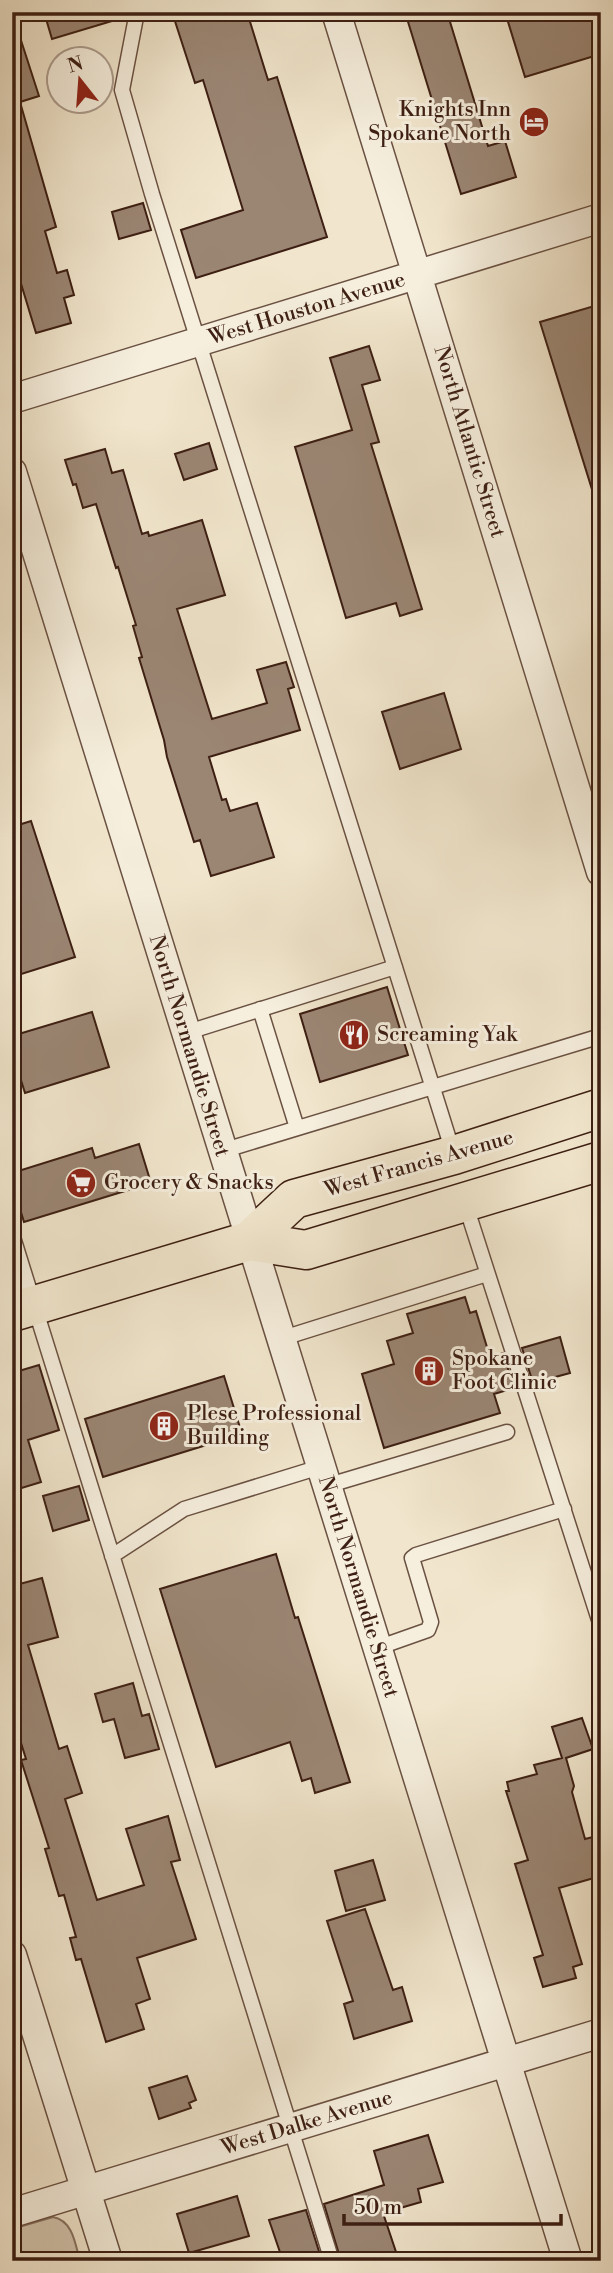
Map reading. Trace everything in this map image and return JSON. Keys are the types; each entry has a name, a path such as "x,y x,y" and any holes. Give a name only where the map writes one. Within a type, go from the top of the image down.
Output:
{"main road":[{"name":"West Francis Avenue","path":"250,1241 294,1199 454,1155 601,1108"},
{"name":"West Francis Avenue","path":"23,1309 250,1241 306,1250 601,1161"}],"street":[{"name":"North Atlantic Street","path":"336,12 601,872"},
{"name":"West Houston Avenue","path":"12,399 601,218"},
{"name":"North Normandie Street","path":"12,472 568,2261"},
{"path":"12,1955 108,2261"},
{"name":"West Dalke Avenue","path":"12,2213 601,2033"}],"lane":[{"path":"137,12 122,90 454,1155"},
{"path":"185,1033 395,967"},
{"path":"260,1009 297,1128"},
{"path":"222,1151 601,1035"},
{"path":"464,1202 601,1626"},
{"path":"12,1234 23,1309 112,1556 332,2261"},
{"path":"280,1339 487,1274"},
{"path":"112,1556 184,1509 507,1432"},
{"path":"377,1648 428,1630 431,1622 412,1558 416,1555 564,1509"}],"shaded area":[{"path":"53,2217 60,2219 69,2228 80,2261 12,2261 12,2229"}],"building":[{"path":"44,12 122,12 122,18 52,39"},
{"path":"172,12 247,12 268,80 277,77 327,237 196,278 181,230 243,210 203,80 195,83"},
{"path":"405,12 447,12 488,146 505,141 516,177 461,194"},
{"path":"505,12 601,12 601,54 525,77"},
{"path":"17,28 39,96 20,102 56,227 45,231 57,273 67,270 74,295 64,298 71,323 36,333 12,254 12,29"},
{"path":"143,203 151,230 119,239 112,212"},
{"path":"601,304 601,498 595,499 540,322"},
{"path":"369,346 380,380 362,385 379,442 371,444 422,609 400,616 396,603 346,618 295,447 352,430 330,358"},
{"path":"209,443 217,469 184,480 175,454"},
{"path":"105,449 112,473 123,470 142,534 148,532 149,536 202,520 225,595 177,609 212,719 267,703 257,670 286,662 294,687 288,689 300,730 209,757 222,800 226,799 230,811 257,803 274,857 211,876 200,840 194,842 139,658 142,657 133,626 136,625 118,567 116,568 96,504 83,508 65,460"},
{"path":"444,693 461,749 400,769 382,712"},
{"path":"31,821 75,957 12,977 12,827"},
{"name":"Screaming Yak","path":"387,987 408,1055 320,1082 300,1014"},
{"path":"92,1012 109,1067 25,1093 20,1077 12,1080 12,1036"},
{"name":"Grocery & Snacks","path":"139,1144 151,1183 24,1222 12,1183 12,1173 92,1148 95,1158"},
{"name":"Spokane Foot Clinic","path":"465,1297 470,1313 476,1311 490,1357 503,1353 514,1388 494,1394 500,1413 384,1448 362,1374 394,1364 387,1341 413,1333 407,1314"},
{"path":"560,1337 570,1373 533,1383 522,1348"},
{"path":"39,1365 59,1430 28,1440 41,1482 12,1491 12,1373"},
{"name":"Plese Professional Building","path":"224,1376 242,1434 103,1477 85,1419"},
{"path":"79,1486 89,1520 53,1531 43,1496"},
{"path":"276,1554 350,1782 315,1793 311,1778 302,1781 290,1742 216,1767 160,1589"},
{"path":"42,1578 58,1637 28,1645 59,1749 67,1746 82,1793 65,1799 97,1900 144,1885 126,1829 168,1816 180,1860 171,1862 196,1939 137,1958 150,1999 136,2004 144,2029 106,2042 81,1959 76,1960 70,1938 76,1937 64,1895 59,1896 45,1849 49,1848 21,1760 26,1759 12,1714 12,1586"},
{"path":"133,1683 142,1716 149,1714 159,1749 125,1758 114,1719 103,1722 95,1694"},
{"path":"582,1718 593,1749 566,1758 585,1839 601,1835 601,1876 559,1888 582,1964 573,1967 576,1978 543,1987 534,1958 543,1955 515,1864 528,1860 506,1791 509,1791 507,1782 537,1774 534,1765 562,1758 552,1727"},
{"path":"373,1860 385,1900 346,1911 335,1871"},
{"path":"365,1909 393,1990 402,1987 412,2021 354,2039 344,2004 353,2001 327,1921"},
{"path":"187,2076 196,2100 189,2103 191,2108 159,2119 149,2088"},
{"path":"428,2135 443,2182 418,2189 421,2202 383,2213 397,2255 381,2261 341,2261 324,2204 384,2185 374,2151"},
{"path":"237,2196 249,2236 189,2253 177,2214"},
{"path":"306,2210 322,2261 283,2261 269,2220"}],"place":[{"name":"Knights Inn Spokane North","path":"534,122"},
{"name":"Screaming Yak","path":"354,1035"},
{"name":"Grocery & Snacks","path":"81,1183"},
{"name":"Spokane Foot Clinic","path":"429,1371"},
{"name":"Plese Professional Building","path":"164,1426"}]}
